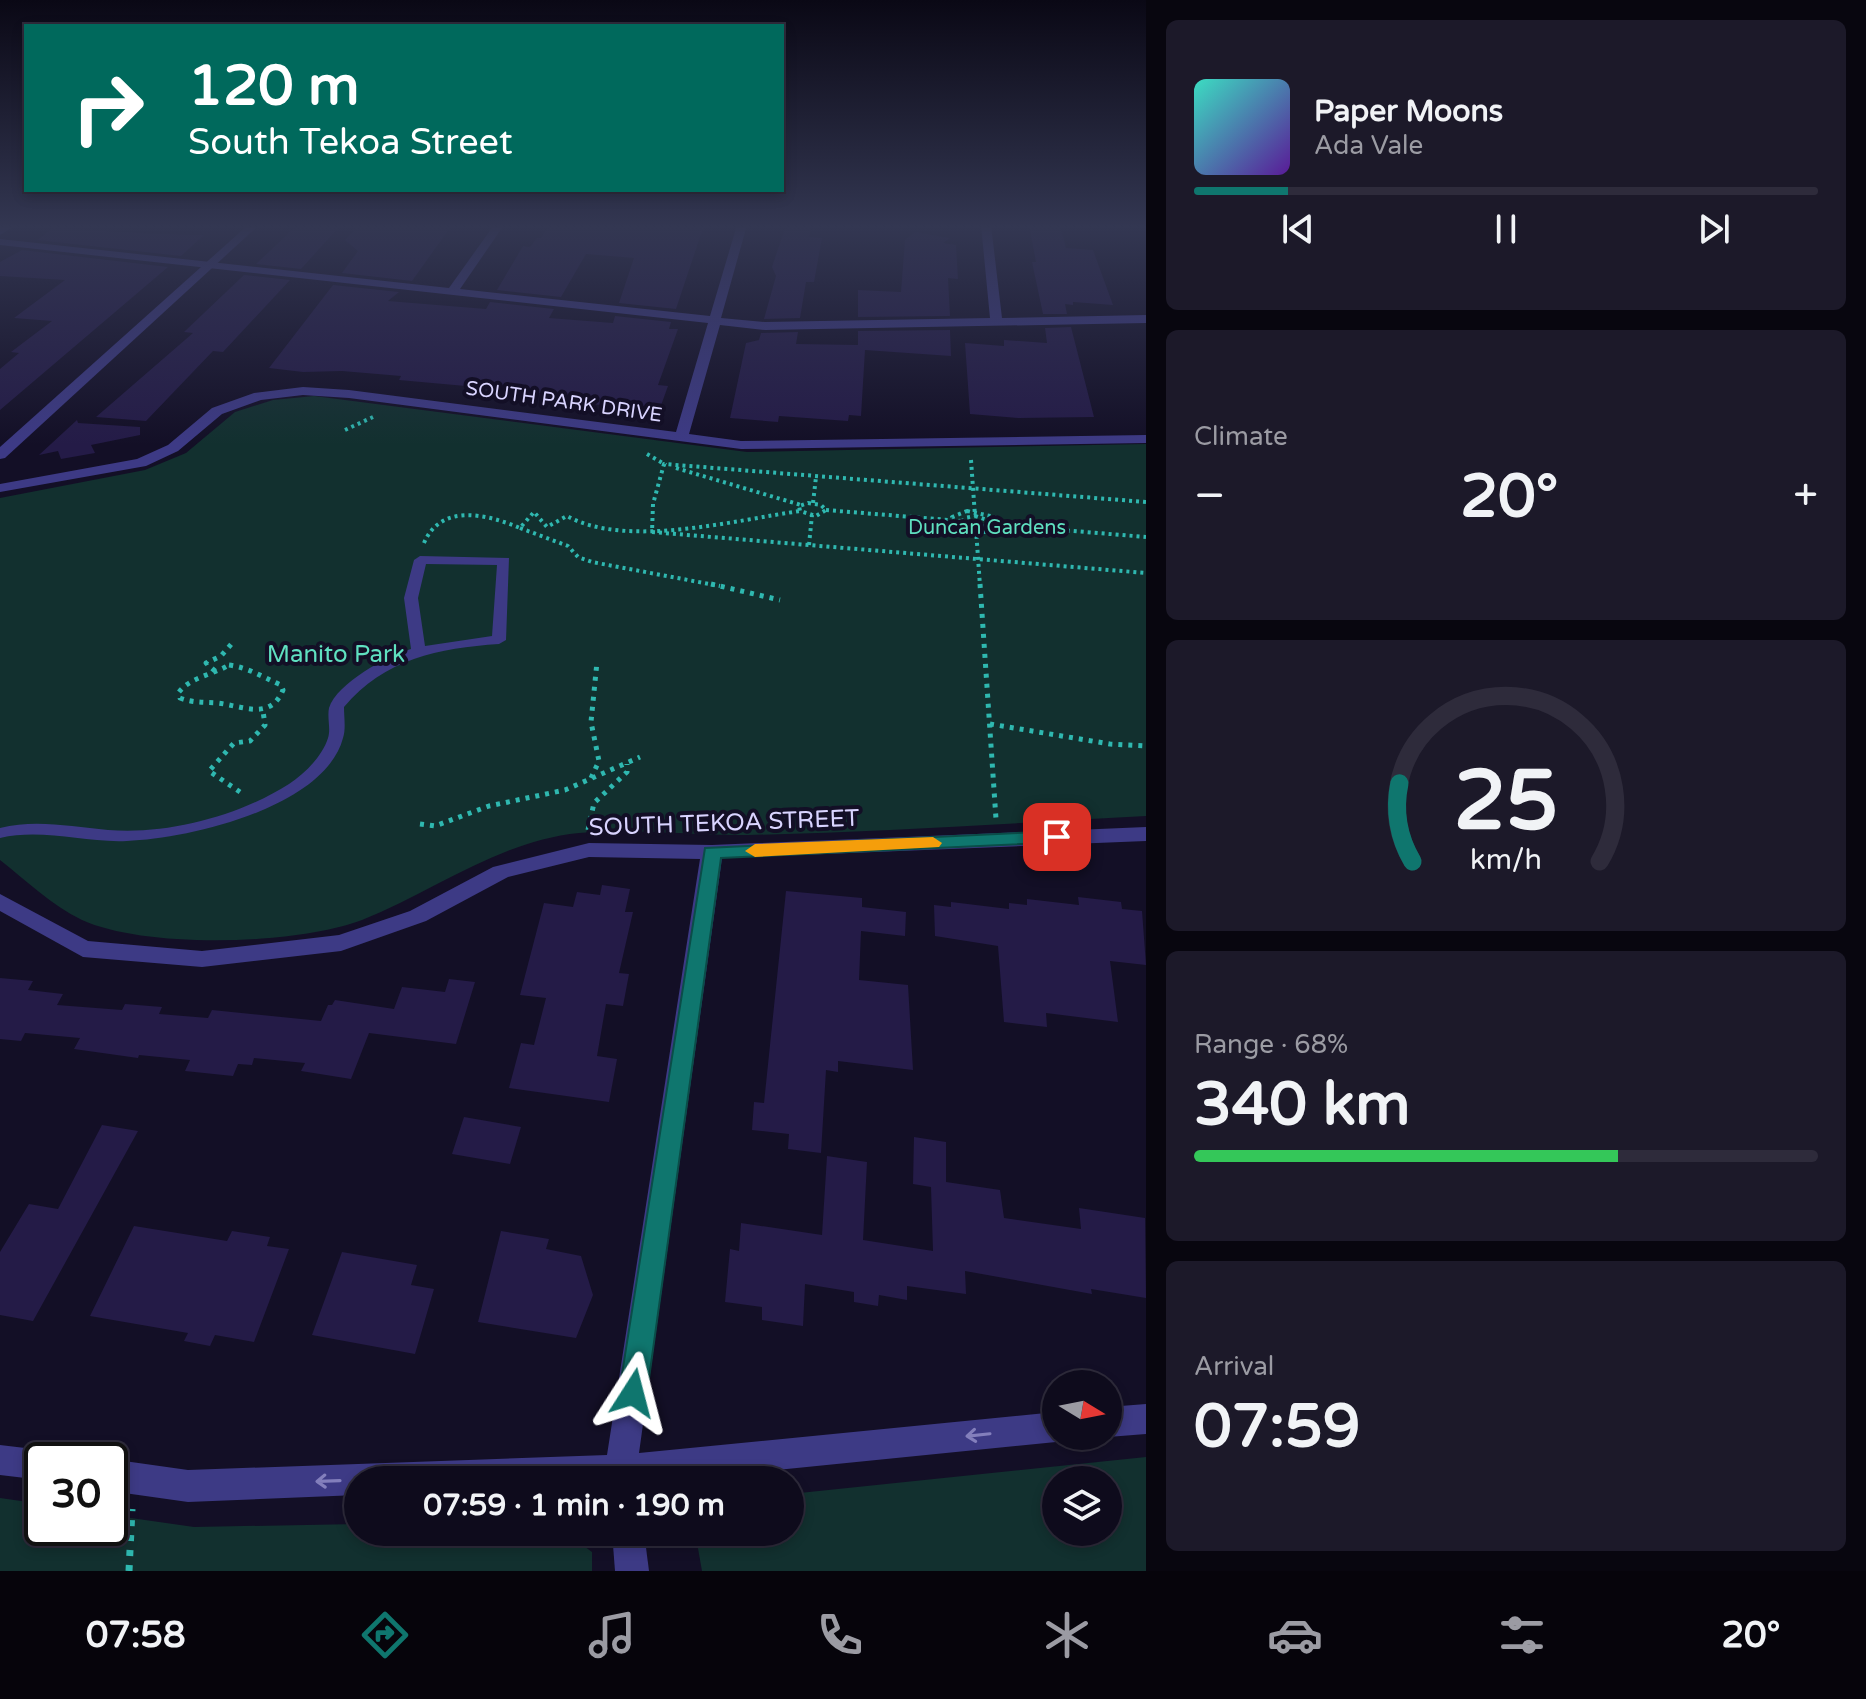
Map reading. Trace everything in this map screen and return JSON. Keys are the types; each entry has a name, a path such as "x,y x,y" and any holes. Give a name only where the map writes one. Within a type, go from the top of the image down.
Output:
{"street":[{"path":"0,455 172,298"},
{"path":"509,298 714,321 810,326 1146,319"},
{"path":"681,438 721,298"},
{"path":"994,298 996,321"},
{"name":"SOUTH PARK DRIVE","path":"0,488 141,463 173,448 217,411 259,396 303,391 349,394 681,438 790,446 1146,439"},
{"name":"SOUTH TEKOA STREET","path":"0,901 83,949 202,959 341,943 418,916 501,872 589,850 712,852 1146,834"},
{"path":"623,1466 712,852"},
{"path":"1122,1421 1146,1419"},
{"path":"703,1466 1042,1429"},
{"path":"0,1460 24,1463"},
{"path":"128,1484 344,1482"},
{"path":"629,1546 632,1571"}],"lane":[{"path":"0,833 16,828 42,828 89,835 130,836 207,823 260,807 309,776 328,756 340,722 337,707 347,692 361,680 418,649 499,640 504,561 420,560 411,598 418,649"}],"path":[{"path":"345,430 375,417"},
{"path":"969,443 975,514"},
{"path":"664,464 1146,502"},
{"path":"664,464 800,508 812,515 826,510 961,521 976,532 998,840"},
{"path":"652,532 653,504 664,464"},
{"path":"813,503 816,477"},
{"path":"652,532 800,508 813,503 824,506 826,510"},
{"path":"520,528 534,512 547,527 567,516 581,524 609,531 1146,573"},
{"path":"951,521 960,512 995,517 1001,525"},
{"path":"420,560 427,530 443,520 472,514 504,520 568,546 578,557 592,562 780,600"},
{"path":"961,521 975,514"},
{"path":"975,514 990,524 1146,537"},
{"path":"809,545 812,515"},
{"path":"951,521 956,528 976,532 991,533 1001,525"},
{"path":"976,532 990,524"},
{"path":"215,671 206,663 221,656 234,641"},
{"path":"590,779 599,761 591,722 597,662"},
{"path":"229,665 242,666 281,685 283,690 278,703 263,711 217,703 198,704 180,698 182,686 229,665"},
{"path":"260,807 209,771 234,743 250,741 265,725 263,711"},
{"path":"990,724 1110,744 1146,746"},
{"path":"420,824 435,826 489,806 565,790 640,757"},
{"path":"589,850 587,813 592,801 627,772 627,764"},
{"path":"127,1546 129,1571"}],"green space":[{"name":"Manito Park","path":"314,396 747,452 1146,444 1146,816 798,834 579,833 550,838 494,856 362,920 300,935 262,939 182,939 144,936 82,920 50,900 0,860 0,498 145,470 186,453 235,412 273,400"},
{"path":"1146,1457 1146,1571 702,1571 698,1546 804,1546 804,1493 1042,1468 1042,1546 1122,1546 1122,1466 1059,1466"},
{"path":"0,1498 24,1501 24,1546 128,1546 128,1518 194,1527 344,1524 344,1546 584,1546 592,1552 592,1571 0,1571"}],"building":[{"path":"40,298 131,298 0,410 0,369 19,353 11,352 52,321 14,318"},
{"path":"219,298 273,298 223,352 213,351 146,421 96,417 193,333 184,332"},
{"path":"323,298 391,298 388,301 486,309 490,302 554,309 549,318 613,323 615,316 671,322 669,329 678,329 658,385 668,386 659,411 572,402 575,396 399,380 401,376 269,368"},
{"path":"621,298 680,298 676,309 619,303"},
{"path":"770,298 803,298 800,318 764,319"},
{"path":"858,298 949,298 950,316 858,317"},
{"path":"1040,298 1111,298 1113,305 1073,302 1073,305 1065,304 1067,314 1043,314"},
{"path":"1071,327 1094,417 1018,418 970,414 965,343 1004,346 1004,340 1047,343 1045,328"},
{"path":"950,330 951,356 865,350 861,416 849,415 848,421 779,416 778,422 730,418 746,343 759,340 761,333 798,332 796,344 858,345 858,331"},
{"path":"77,420 78,423 140,427 140,435 91,445 95,453 61,459 58,451 39,455"},
{"path":"602,885 630,889 625,912 633,912 619,973 629,974 623,1006 606,1004 597,1056 617,1059 609,1102 509,1088 521,1043 534,1045 546,998 520,995 544,903 573,907 577,892 600,895"},
{"path":"786,891 862,898 862,907 906,912 905,936 861,931 859,980 908,985 913,1070 838,1061 838,1072 826,1070 821,1153 788,1149 789,1134 752,1130 754,1102 764,1103"},
{"path":"1078,897 1121,902 1122,909 1142,911 1146,965 1110,961 1118,1022 1046,1013 1047,1027 1004,1022 998,946 935,936 934,905 951,907 951,902 1009,909 1009,903 1027,905 1027,899 1079,905"},
{"path":"0,978 33,981 28,990 63,994 57,1005 122,1010 125,1004 162,1007 159,1014 208,1018 212,1010 321,1021 328,1005 335,1000 394,1009 402,987 445,992 449,979 475,982 456,1044 369,1033 351,1079 301,1071 305,1063 254,1058 252,1065 238,1064 233,1076 185,1071 190,1060 139,1055 138,1058 74,1049 80,1038 25,1033 21,1041 0,1039"},
{"path":"464,1117 521,1127 510,1164 452,1154"},
{"path":"102,1125 138,1131 33,1321 0,1315 0,1252 29,1204 58,1209"},
{"path":"914,1137 946,1142 946,1182 1000,1190 1004,1218 1081,1229 1079,1208 1145,1218 1146,1298 1091,1289 1092,1294 965,1271 966,1294 907,1286 907,1300 879,1295 878,1306 854,1302 854,1292 805,1284 803,1326 762,1320 762,1307 725,1302 730,1249 739,1251 741,1223 822,1235 827,1156 867,1162 863,1240 933,1251 931,1187 913,1184"},
{"path":"134,1226 227,1241 232,1231 270,1237 267,1246 289,1249 254,1342 215,1335 210,1346 184,1341 188,1333 90,1316"},
{"path":"501,1231 549,1239 546,1249 581,1256 593,1295 576,1338 478,1322"},
{"path":"342,1252 417,1265 411,1285 434,1289 415,1354 312,1335"}],"slow traffic":[{"path":"755,851 933,843"}],"route":[{"path":"633,1393 712,852 1057,837"}],"park label":[{"name":"Duncan Gardens","path":"987,528"}]}
